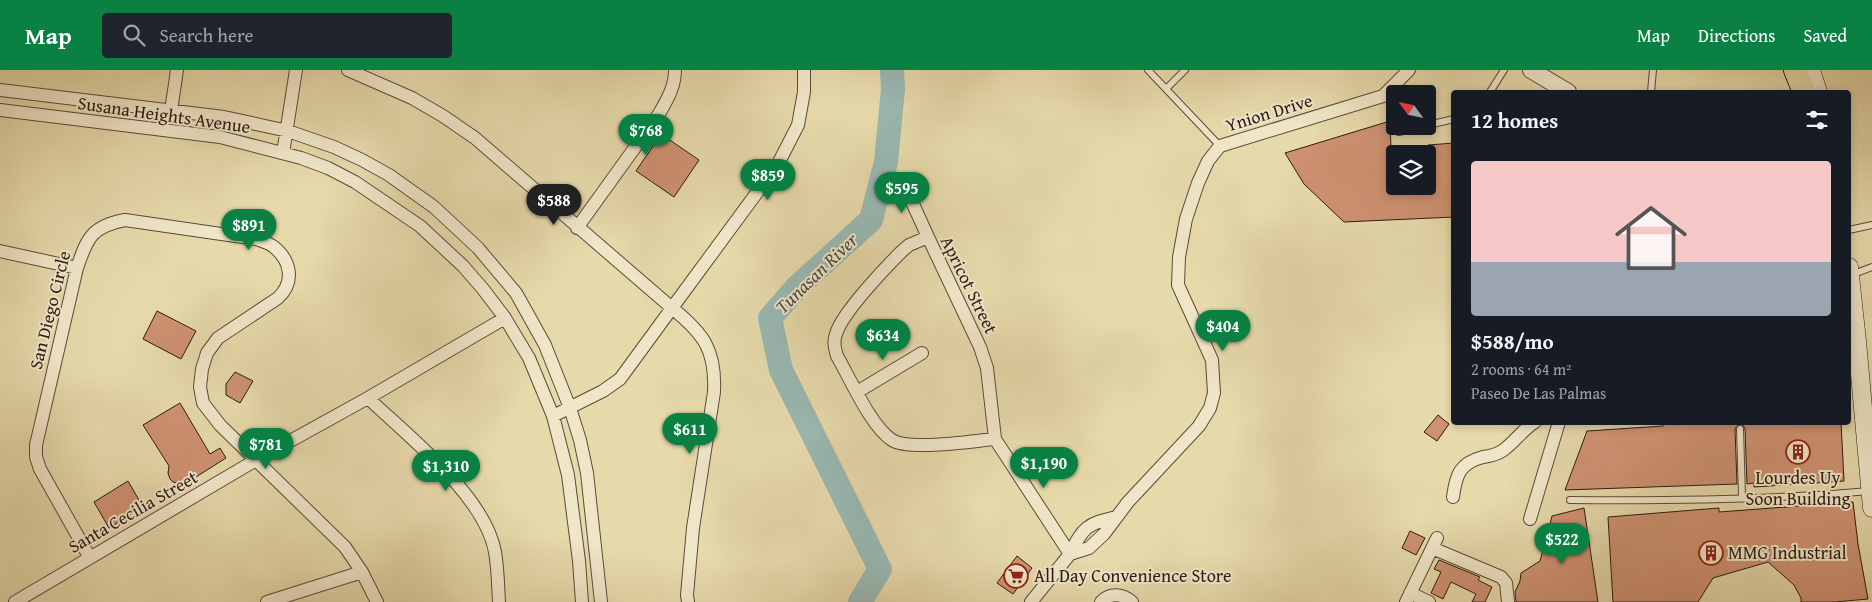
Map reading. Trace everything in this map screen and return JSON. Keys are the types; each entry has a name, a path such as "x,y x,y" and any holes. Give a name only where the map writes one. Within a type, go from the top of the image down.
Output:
{"highway":[{"path":"1794,70 1803,90"}],"main road":[{"path":"1810,70 1817,90"},
{"path":"1851,287 1858,341 1871,499"}],"street":[{"path":"171,111 177,70"},
{"path":"283,153 288,131 296,70"},
{"path":"348,70 412,98 475,138 577,228 692,325 703,340 711,354 715,371 714,392 693,528 687,594 688,602"},
{"path":"577,228 658,114 670,94 675,78 675,70"},
{"path":"553,416 603,391 620,379 778,164 798,125 804,92 804,70"},
{"name":"Ynion Drive","path":"1070,554 1089,548 1097,541 1128,502 1199,426 1210,408 1214,393 1212,360 1178,286 1179,257 1186,219 1208,161 1220,146 1383,96 1408,70"},
{"path":"1531,70 1565,90"},
{"name":"Susana Heights Avenue","path":"0,90 224,117 288,131 334,148 389,175 434,207 478,248 516,293 545,345 570,408 580,440 587,473 601,602"},
{"name":"Susana Heights Avenue","path":"0,110 220,138 283,153 328,168 355,182 420,226 463,266 483,289 505,318 529,358 553,416 568,475 579,560 582,602"},
{"path":"902,180 928,237"},
{"name":"San Diego Circle","path":"90,558 40,469 36,457 36,445 84,245 95,231 109,223 125,220 256,238 273,246 284,258 290,272 289,283 285,291 218,338 207,353 202,369 200,387 203,403 220,425 345,547 362,572 377,602"},
{"name":"Apricot Street","path":"995,439 912,446 892,440 876,424 837,356 834,345 835,334 849,310 901,252 909,245 928,237 980,346 987,368 995,439 1070,554"},
{"path":"0,252 77,268"},
{"name":"Santa Cecilia Street","path":"15,602 256,460 368,398 505,318"},
{"path":"858,392 922,353"},
{"path":"368,398 457,483 474,506 486,527 495,551 499,602"},
{"path":"1452,497 1454,483 1463,465 1471,460 1503,451 1531,425"},
{"path":"1530,519 1557,425"},
{"path":"1031,602 1070,554 1079,536 1086,529 1094,522 1116,517"},
{"path":"1429,602 1408,598 1434,543 1501,577 1506,583 1508,602"},
{"path":"267,602 362,572"},
{"path":"1101,602 1105,598 1120,595 1132,601"}],"lane":[{"path":"1148,70 1220,146"},
{"path":"1166,89 1185,70"},
{"path":"1491,90 1504,70"},
{"path":"1651,90 1653,70"},
{"path":"1436,123 1451,121"},
{"path":"1851,230 1872,225"},
{"path":"1851,271 1872,267"},
{"path":"1740,429 1742,498"},
{"path":"1570,500 1634,501 1827,495 1871,499"}],"building":[{"path":"1386,122 1386,135 1391,135 1391,145 1386,145 1386,195 1436,195 1436,145 1428,145 1451,143 1451,217 1344,222 1304,184 1285,153"},
{"path":"661,134 699,160 674,197 636,171"},
{"path":"157,311 196,331 181,359 143,339"},
{"path":"235,372 253,381 240,403 226,395 226,384"},
{"path":"180,403 210,454 220,448 226,458 196,477 194,474 181,484 170,479 168,473 169,466 143,425"},
{"path":"1438,415 1449,424 1437,441 1424,432"},
{"path":"1738,425 1735,429 1737,484 1565,490 1587,431 1663,426"},
{"path":"1743,425 1841,425 1844,481 1754,487 1754,483 1747,484 1745,429"},
{"path":"128,481 143,507 109,528 94,502"},
{"name":"MMG Industrial","path":"1853,502 1868,599 1835,602 1801,602 1801,598 1794,585 1768,562 1713,578 1698,602 1613,602 1608,517 1719,508 1719,512"},
{"path":"1584,508 1598,602 1516,602 1515,592 1521,573 1540,561 1552,516"},
{"path":"1410,531 1425,538 1416,555 1402,548"},
{"path":"1017,556 1032,568 1013,594 997,583"},
{"path":"1439,560 1480,577 1478,580 1492,587 1485,602 1472,602 1476,594 1451,582 1443,599 1431,593 1441,572 1434,569"}],"waterway":[{"name":"Tunasan River","path":"860,602 880,569 781,370 770,318 797,287 871,220 886,162 893,89 892,70"}],"place":[{"name":"Lourdes Uy Soon Building","path":"1798,452"},
{"name":"MMG Industrial","path":"1711,553"},
{"name":"All Day Convenience Store","path":"1016,576"}]}
